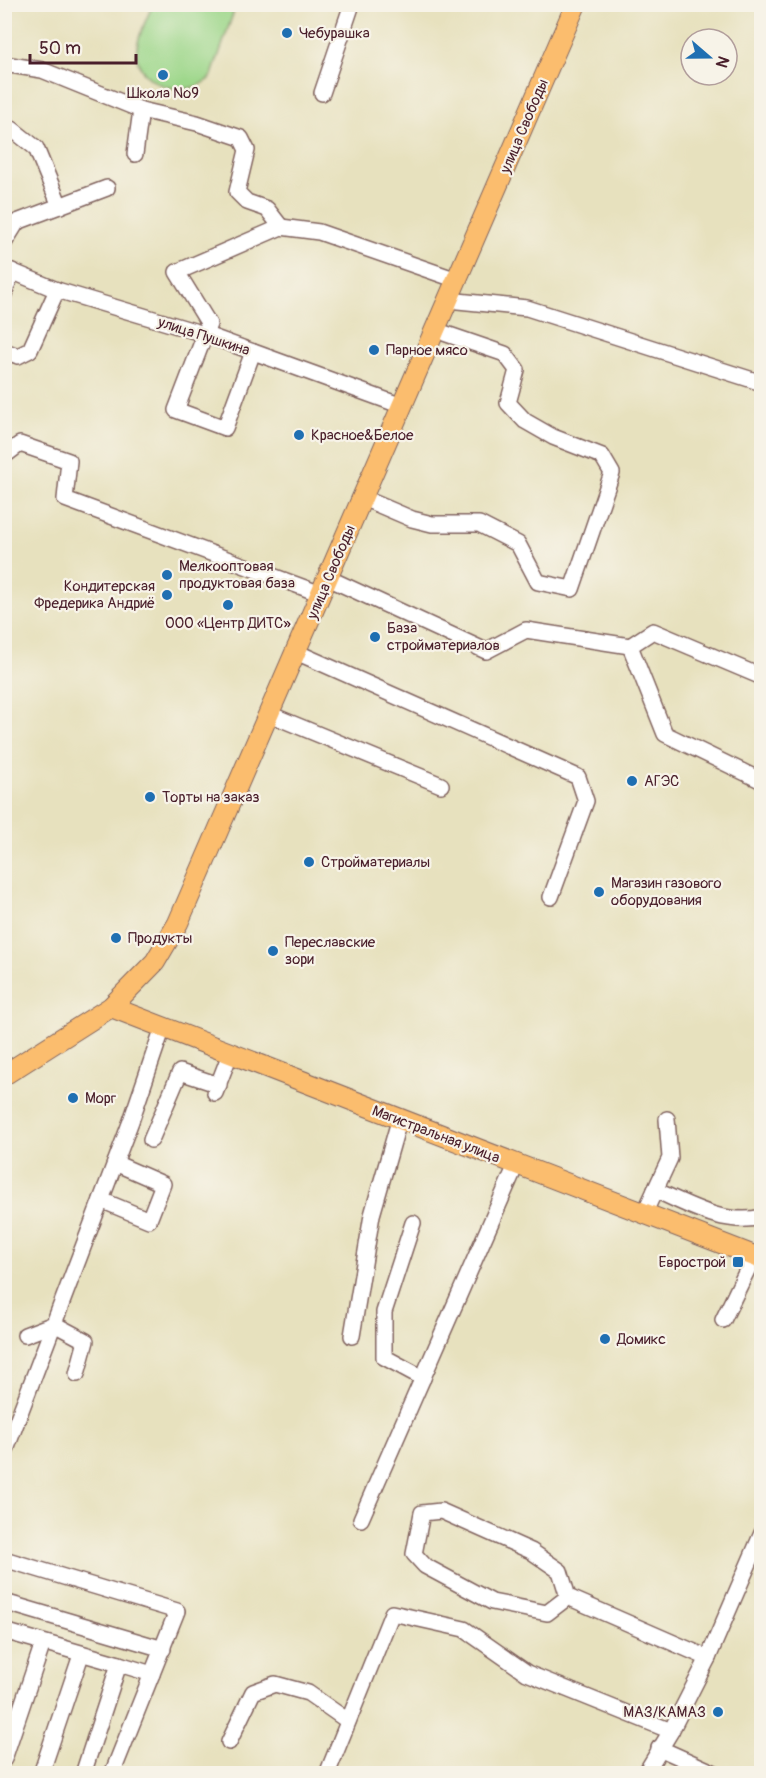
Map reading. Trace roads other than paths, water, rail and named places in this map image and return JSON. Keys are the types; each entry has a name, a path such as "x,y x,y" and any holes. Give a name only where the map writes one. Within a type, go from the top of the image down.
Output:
{"main road":[{"name":"улица Свободы","path":"4,1075 111,1007 155,962 178,923 576,4"},
{"name":"Магистральная улица","path":"111,1007 399,1121 758,1258"}],"street":[{"path":"322,93 352,4"},
{"path":"4,64 42,70 141,110 197,123 241,138 246,150 237,192 247,202 267,209 281,227"},
{"path":"135,154 141,110"},
{"path":"4,135 12,129 36,148 60,206"},
{"path":"4,243 17,222 107,188"},
{"path":"253,352 225,428 176,410 209,324 177,272 281,227 320,232 457,280"},
{"path":"4,294 8,270"},
{"name":"улица Пушкина","path":"8,270 57,290 204,334 402,406"},
{"path":"4,351 18,356 30,350 57,290"},
{"path":"448,300 527,308 762,383"},
{"path":"363,498 412,519 432,524 479,524 518,544 538,582 573,589 612,473 602,456 553,438 525,422 508,403 517,370 505,354 435,330"},
{"path":"4,456 20,444 69,461 65,500 324,586 486,651 526,630 630,646 653,631 762,677"},
{"path":"630,646 665,734 762,781"},
{"path":"296,652 578,777 586,801 551,897"},
{"path":"269,714 441,785"},
{"path":"4,1455 115,1163 163,1027"},
{"path":"151,1140 180,1072 217,1089 230,1054"},
{"path":"644,1215 670,1158 667,1119"},
{"path":"352,1336 372,1215 399,1121"},
{"path":"101,1200 148,1220 163,1184 115,1163"},
{"path":"361,1519 516,1165"},
{"path":"655,1190 727,1219 746,1220 762,1216"},
{"path":"412,1223 384,1312 384,1357 423,1377"},
{"path":"723,1320 758,1258"},
{"path":"25,1335 54,1324 86,1341 77,1374"},
{"path":"568,1597 547,1613 492,1602 425,1566 414,1554 422,1513 441,1510 531,1551 560,1570 568,1597 708,1658"},
{"path":"645,1773 671,1731 708,1658 762,1533"},
{"path":"4,1559 177,1611 112,1773"},
{"path":"4,1602 163,1649"},
{"path":"327,1773 392,1613 464,1629 527,1673 671,1731"},
{"path":"5,1632 152,1674"},
{"path":"4,1759 43,1644"},
{"path":"41,1773 81,1655"},
{"path":"83,1773 119,1664"},
{"path":"229,1742 253,1692 275,1684 308,1693 348,1722"},
{"path":"659,1748 717,1773"}],"place":[{"name":"Чебурашка","path":"287,33"},
{"name":"Школа №9","path":"163,75"},
{"name":"Парное мясо","path":"374,350"},
{"name":"Красное&Белое","path":"299,435"},
{"name":"Мелкооптовая продуктовая база","path":"167,575"},
{"name":"Кондитерская Фредерика Андриё","path":"167,595"},
{"name":"ООО «Центр ДИТС»","path":"228,605"},
{"name":"База стройматериалов","path":"375,637"},
{"name":"АГЭС","path":"632,781"},
{"name":"Торты на заказ","path":"150,797"},
{"name":"Стройматериалы","path":"309,862"},
{"name":"Магазин газового оборудования","path":"599,892"},
{"name":"Продукты","path":"116,938"},
{"name":"Переславские зори","path":"273,951"},
{"name":"Морг","path":"73,1098"},
{"name":"Еврострой","path":"738,1262"},
{"name":"Домикс","path":"605,1339"},
{"name":"МАЗ/КАМАЗ","path":"718,1712"}]}
